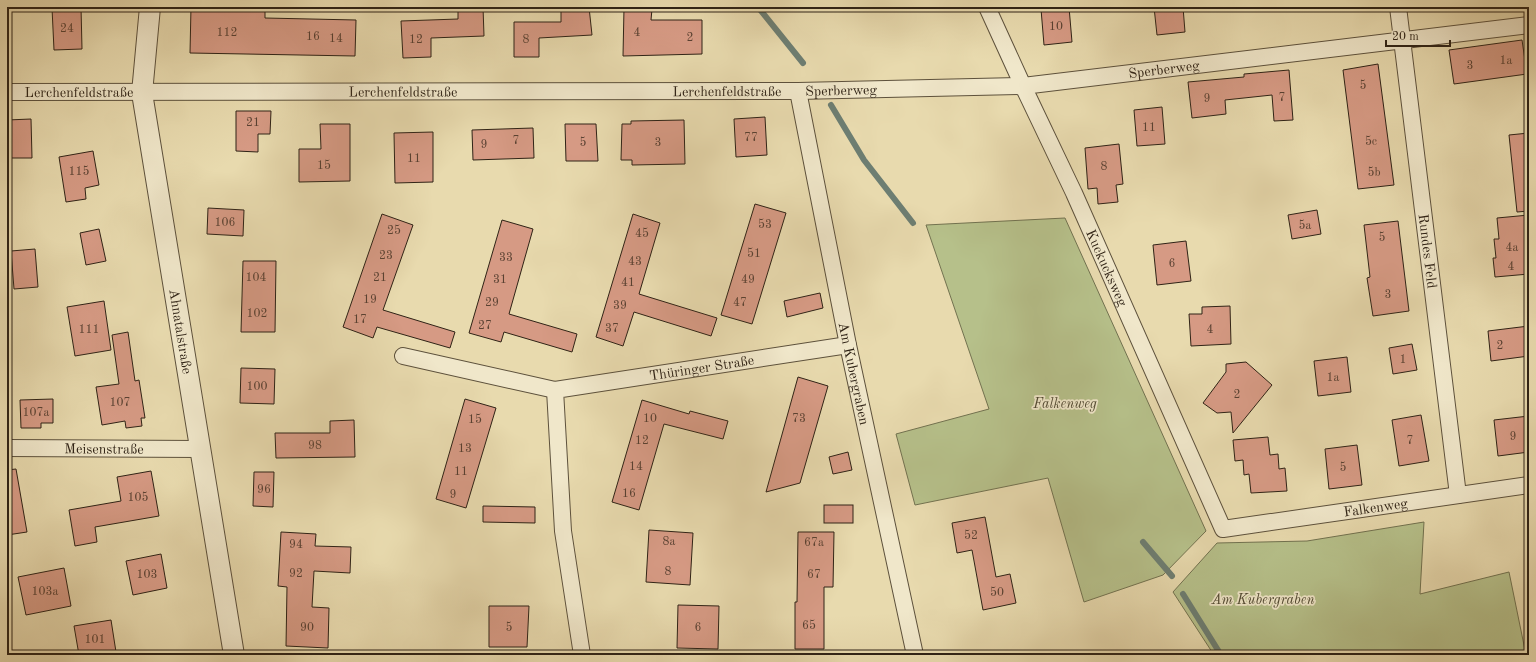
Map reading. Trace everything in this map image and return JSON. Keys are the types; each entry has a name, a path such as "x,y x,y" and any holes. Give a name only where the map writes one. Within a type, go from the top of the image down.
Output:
{"street":[{"name":"Ahnatalstraße","path":"150,7 142,93 234,655"},
{"name":"Kuckucksweg","path":"988,7 1023,86 1074,193 1223,529"},
{"name":"Rundes Feld","path":"1398,7 1458,495"},
{"name":"Sperberweg","path":"798,91 1023,86 1529,25"},
{"name":"Lerchenfeldstraße","path":"7,92 798,91"},
{"name":"Am Kubergraben","path":"798,91 848,345 915,655"},
{"name":"Thüringer Straße","path":"403,356 555,390 848,345"},
{"path":"555,390 563,531 582,655"},
{"name":"Meisenstraße","path":"7,448 200,449"},
{"name":"Falkenweg","path":"1223,529 1529,484"}],"green space":[{"name":"Falkenweg","path":"1065,218 1206,531 1163,575 1084,602 1048,478 915,505 896,434 989,409 926,225"},
{"path":"1424,522 1420,594 1509,572 1526,655 1214,655 1173,592 1217,543 1307,541"}],"building":[{"path":"81,7 82,49 54,50 52,8"},
{"path":"191,7 217,7 217,10 265,11 265,18 356,20 355,56 190,53"},
{"path":"458,7 483,7 484,36 431,38 431,57 403,58 401,21 458,19"},
{"path":"561,7 589,7 592,35 539,38 539,57 514,57 514,22 561,22"},
{"path":"1069,7 1072,42 1044,45 1041,9"},
{"path":"1154,7 1183,7 1185,32 1157,35"},
{"path":"624,8 652,9 651,20 702,20 702,54 623,56"},
{"path":"1522,40 1527,74 1454,84 1449,50"},
{"path":"1378,64 1394,185 1358,189 1343,70"},
{"path":"1289,70 1293,120 1274,121 1272,95 1225,100 1226,114 1192,118 1188,82 1244,77 1244,74"},
{"path":"1162,107 1165,144 1137,146 1134,110"},
{"path":"236,111 271,111 270,134 258,134 258,152 236,151"},
{"path":"765,117 767,155 736,157 734,119"},
{"path":"31,119 32,158 7,158 7,120"},
{"path":"684,120 685,164 632,165 632,160 621,160 622,124 631,124 631,121"},
{"path":"320,124 350,124 350,181 299,182 299,149 321,149"},
{"path":"565,124 596,124 598,161 566,161"},
{"path":"533,128 534,158 473,160 472,130"},
{"path":"433,132 433,182 395,183 394,133"},
{"path":"1529,133 1529,211 1517,212 1509,135"},
{"path":"1119,144 1123,184 1116,185 1118,202 1098,204 1097,188 1088,189 1085,148"},
{"path":"93,151 99,185 85,188 86,199 66,202 59,157"},
{"path":"755,204 786,213 752,324 721,315"},
{"path":"208,208 244,210 243,236 207,234"},
{"path":"1317,210 1321,234 1292,239 1288,215"},
{"path":"382,214 413,225 383,310 455,332 450,348 377,327 373,338 343,327"},
{"path":"633,214 660,223 639,294 717,318 711,336 634,312 623,346 596,337"},
{"path":"1529,215 1529,274 1495,277 1493,258 1496,258 1494,239 1499,239 1497,218"},
{"path":"502,220 533,229 509,314 577,334 572,352 504,332 501,342 469,333"},
{"path":"1398,221 1409,311 1373,316 1367,278 1370,277 1364,225"},
{"path":"99,229 106,261 86,265 80,233"},
{"path":"1186,241 1191,281 1157,285 1153,245"},
{"path":"35,249 38,287 14,289 11,251"},
{"path":"243,261 276,261 275,332 241,332"},
{"path":"820,293 823,308 787,317 784,301"},
{"path":"104,301 111,350 75,356 67,307"},
{"path":"1230,306 1231,344 1191,346 1189,314 1202,314 1202,307"},
{"path":"1529,326 1529,356 1491,361 1488,331"},
{"path":"128,332 135,381 139,380 145,418 141,418 142,426 126,428 125,421 102,425 96,387 119,384 112,335"},
{"path":"1412,344 1417,370 1393,374 1389,348"},
{"path":"1347,357 1351,392 1318,396 1314,361"},
{"path":"1246,362 1272,385 1233,433 1231,412 1217,413 1203,403 1226,372 1226,364"},
{"path":"241,368 275,369 274,404 240,403"},
{"path":"798,377 828,386 800,483 766,492"},
{"path":"53,399 53,423 41,423 41,428 21,428 20,400"},
{"path":"465,399 496,408 466,508 436,499"},
{"path":"642,400 689,414 690,411 728,421 723,439 664,424 639,510 612,502"},
{"path":"1421,415 1429,461 1399,466 1392,420"},
{"path":"1529,416 1529,452 1498,456 1494,420"},
{"path":"354,420 355,457 276,458 275,433 330,433 330,421"},
{"path":"1268,437 1270,455 1278,454 1279,469 1285,468 1287,491 1251,493 1249,474 1244,475 1243,460 1235,461 1233,440"},
{"path":"1357,445 1362,485 1329,489 1325,449"},
{"path":"848,452 852,470 833,474 829,457"},
{"path":"16,469 27,532 7,535 7,470"},
{"path":"151,471 159,516 95,527 97,542 75,546 69,510 121,501 117,477"},
{"path":"254,472 274,472 273,507 253,506"},
{"path":"824,505 853,505 853,523 824,523"},
{"path":"483,506 535,507 535,523 483,522"},
{"path":"985,517 996,577 1010,574 1016,603 983,610 972,550 957,553 952,523"},
{"path":"649,530 693,533 690,585 646,582"},
{"path":"281,532 316,534 315,546 351,547 350,573 314,571 312,607 329,608 328,648 286,646 287,587 278,586"},
{"path":"798,532 834,532 833,587 824,587 824,649 795,649 795,602 797,602"},
{"path":"161,554 167,588 133,595 126,561"},
{"path":"64,568 71,606 26,615 18,577"},
{"path":"678,605 719,606 718,649 677,648"},
{"path":"489,606 529,606 527,647 489,647"},
{"path":"111,620 116,652 97,655 79,655 74,626"}],"waterway":[{"path":"758,7 803,63"},
{"path":"831,105 864,160 913,223"},
{"path":"1143,542 1172,576"},
{"path":"1183,594 1221,655"}]}
